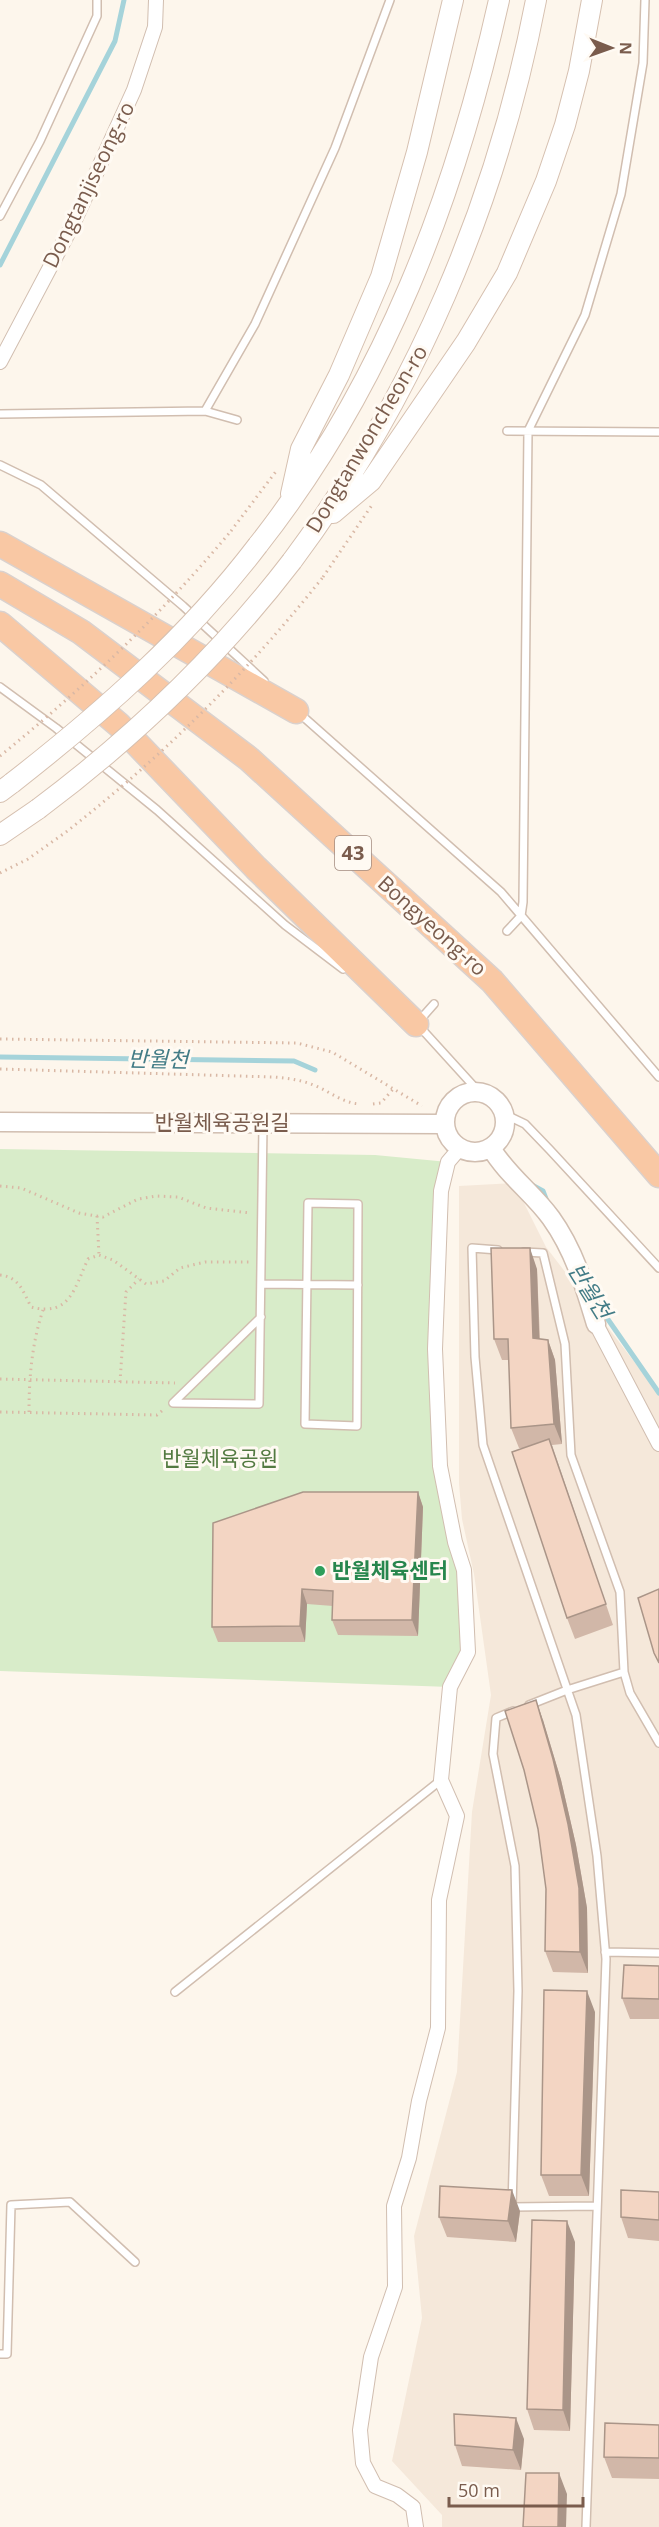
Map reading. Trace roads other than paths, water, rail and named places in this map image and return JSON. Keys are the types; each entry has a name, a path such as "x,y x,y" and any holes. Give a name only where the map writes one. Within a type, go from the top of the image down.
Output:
{"highway":[{"path":"0,544 296,711"},
{"name":"Bongyeong-ro","path":"0,584 81,632 249,759 492,981 659,1175"},
{"path":"0,624 119,725 256,868 416,1024"}],"main road":[{"path":"289,507 301,449 339,375 381,278 417,152 453,0"},
{"name":"Dongtanwoncheon-ro","path":"6,788 87,725 156,661 211,604 289,507 389,336 431,237 461,151 499,0"},
{"name":"Dongtanwoncheon-ro","path":"0,835 88,771 160,706 254,611 318,527 372,441 427,339 469,239 499,153 523,66 536,0"},
{"path":"318,527 371,481 466,342 507,273 546,181 564,125 579,71 592,0"}],"street":[{"name":"Dongtanjiseong-ro","path":"0,362 74,222 134,90 155,27 156,0"},
{"path":"479,1092 498,1101 504,1114 505,1128 502,1136 491,1148 475,1152 460,1148 449,1138 445,1124 447,1111 454,1100 466,1093 479,1092"},
{"name":"반월체육공원길","path":"0,1122 445,1124"},
{"path":"416,2527 414,2507 397,2495 375,2486 363,2463 360,2430 371,2357 395,2287 394,2206 409,2158 419,2101 438,2028 439,1900 457,1816 441,1780 450,1687 468,1652 464,1570 455,1542 440,1466 435,1349 441,1191 448,1162 460,1148"},
{"path":"491,1148 498,1161 551,1218 579,1268 596,1324 659,1444"}],"lane":[{"path":"0,216 40,141 97,16 97,0"},
{"path":"205,411 255,324 335,148 390,0"},
{"path":"507,931 521,916 528,431 585,315 621,194 642,63 645,0"},
{"path":"0,414 205,411 237,420"},
{"path":"507,431 659,432"},
{"path":"0,465 41,485 183,606 296,711 501,892 659,1077"},
{"path":"0,687 56,728 157,810 285,925 351,974"},
{"path":"360,981 416,1024 479,1092"},
{"path":"416,1024 434,1004"},
{"path":"504,1114 525,1124 659,1268"},
{"path":"261,1317 173,1403 259,1404 261,1317 261,1284 262,1263 263,1123"},
{"path":"309,1203 358,1204 358,1285 357,1426 305,1424 309,1203"},
{"path":"507,1251 472,1248 475,1357 483,1444 576,1715 597,1856 605,1952 586,2527"},
{"path":"519,1251 543,1253 565,1344 572,1455 620,1592 624,1672 630,1693 659,1743"},
{"path":"261,1284 358,1285"},
{"path":"597,2206 512,2207 518,1991 515,1866 493,1754 496,1718 567,1690 624,1672"},
{"path":"176,1992 441,1780"},
{"path":"605,1952 659,1953"},
{"path":"0,2354 7,2354 11,2205 70,2202 135,2262"}],"waterway":[{"path":"0,265 115,41 124,0"},
{"name":"반월천","path":"0,1057 294,1061 315,1070"},
{"name":"반월천","path":"532,1185 543,1191 548,1204"},
{"name":"반월천","path":"598,1305 659,1393"}],"place":[{"name":"반월체육센터","path":"320,1571"}],"park label":[{"name":"반월체육공원","path":"220,1459"}]}
